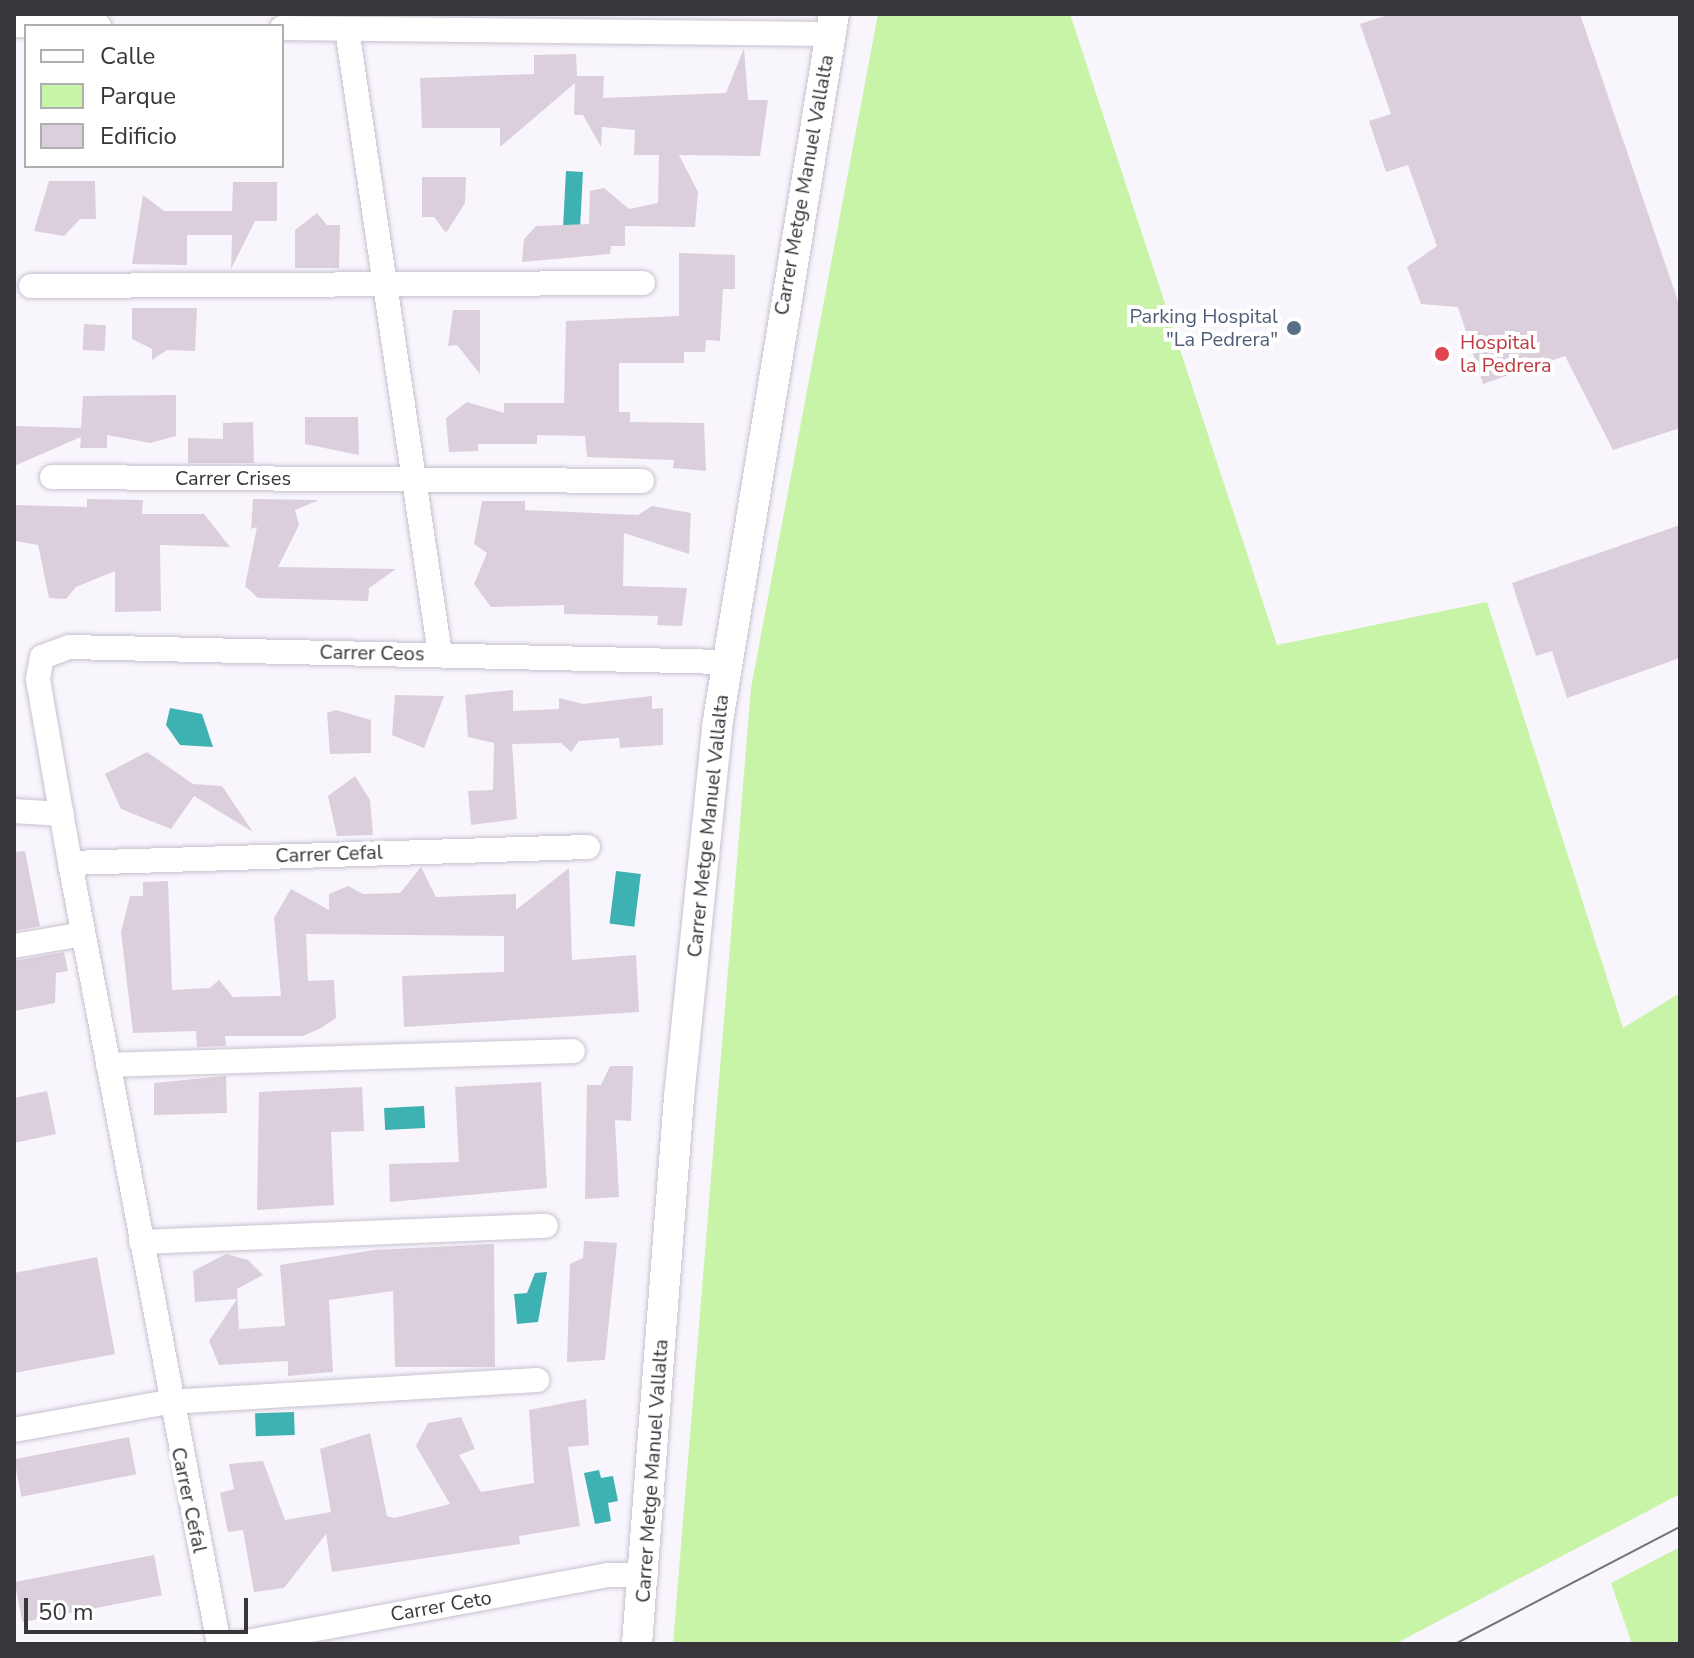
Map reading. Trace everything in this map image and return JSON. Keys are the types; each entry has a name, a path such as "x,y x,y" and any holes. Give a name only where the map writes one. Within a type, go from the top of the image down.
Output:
{"street":[{"path":"284,28 832,24"},
{"name":"Carrer Metge Manuel Vallalta","path":"637,1644 646,1575 679,1097 726,662 832,24"},
{"path":"347,29 440,654"},
{"path":"31,286 361,289 384,280 643,283"},
{"name":"Carrer Crises","path":"52,477 642,481"},
{"name":"Carrer Ceos","path":"38,679 42,657 69,647 726,662"},
{"name":"Carrer Cefal","path":"38,679 168,1402 219,1644"},
{"path":"14,811 62,814"},
{"name":"Carrer Cefal","path":"70,863 588,847"},
{"path":"14,946 83,934"},
{"path":"108,1065 573,1051"},
{"path":"141,1242 546,1226"},
{"path":"14,1430 168,1402 537,1380"},
{"name":"Carrer Ceto","path":"236,1644 607,1575 646,1575"}],"green space":[{"path":"878,14 1070,14 1277,645 1487,602 1623,1028 1680,993 1680,1494 1395,1644 673,1644 751,688"},
{"path":"1680,1547 1680,1644 1632,1644 1611,1583"}],"water":[{"path":"566,171 583,172 579,242 562,241"},
{"path":"170,708 202,714 213,747 180,745 166,725"},
{"path":"616,871 641,874 634,927 610,924"},
{"path":"424,1106 425,1128 385,1130 384,1108"},
{"path":"547,1272 538,1322 517,1324 514,1294 527,1293 535,1273"},
{"path":"294,1412 295,1435 256,1436 255,1413"},
{"path":"599,1470 601,1478 613,1476 618,1501 608,1503 611,1521 595,1524 584,1473"}],"building":[{"path":"1391,14 1580,14 1680,307 1680,428 1613,450 1565,356 1483,384 1458,307 1421,304 1407,267 1437,246 1408,165 1386,172 1369,121 1391,114 1360,24"},
{"path":"744,48 748,100 768,100 760,156 679,155 698,192 695,227 625,226 625,246 611,246 610,254 522,262 524,239 536,226 589,224 590,191 604,188 629,209 658,203 659,155 634,155 635,130 602,127 601,147 583,115 574,115 575,83 500,147 500,128 422,128 420,78 534,74 534,55 576,54 577,76 604,76 603,98 726,93"},
{"path":"422,177 466,177 465,203 446,233 434,217 422,217"},
{"path":"49,181 95,181 96,219 80,219 64,236 34,231"},
{"path":"233,182 277,182 277,221 255,221 231,269 232,235 187,235 187,265 132,264 143,195 164,211 232,211"},
{"path":"317,213 327,225 340,225 339,268 295,268 295,230"},
{"path":"679,253 735,255 735,289 723,289 720,341 706,340 705,352 684,352 684,363 619,363 619,412 630,412 630,422 704,423 706,471 673,468 674,460 587,457 585,436 537,435 537,444 478,444 478,451 449,452 446,418 467,402 504,413 504,403 564,403 566,321 679,316"},
{"path":"132,308 197,308 195,351 167,350 152,360 152,349 132,339"},
{"path":"453,310 480,310 480,374 457,345 448,346"},
{"path":"84,324 106,325 105,351 83,350"},
{"path":"176,395 176,436 150,443 107,435 107,448 80,448 81,437 14,466 14,426 81,428 83,396"},
{"path":"305,417 358,417 359,455 305,444"},
{"path":"253,422 254,463 188,463 188,438 223,439 223,423"},
{"path":"87,499 143,500 142,514 204,514 230,547 160,545 161,611 115,612 115,571 76,587 66,599 49,598 38,545 16,541 15,505 87,507"},
{"path":"253,499 319,500 295,510 299,525 278,567 396,569 369,588 368,601 258,598 245,586 257,527 251,529"},
{"path":"482,501 525,501 525,510 638,515 652,506 691,513 689,554 624,533 623,586 687,588 682,626 657,625 658,616 564,614 564,605 491,607 474,584 487,553 474,544"},
{"path":"1680,525 1680,658 1567,698 1552,651 1536,656 1512,583"},
{"path":"513,690 513,711 559,709 559,698 583,704 652,696 652,709 663,708 663,745 620,748 619,738 579,741 571,752 561,743 512,744 517,819 471,825 468,791 493,790 494,743 468,737 465,695"},
{"path":"395,695 444,696 424,748 392,735"},
{"path":"336,710 371,720 371,753 330,754 327,713"},
{"path":"147,752 193,784 222,786 253,832 194,796 171,829 121,809 105,774"},
{"path":"355,776 370,800 373,835 337,836 328,796"},
{"path":"25,851 40,926 14,931 14,852"},
{"path":"421,867 436,897 516,894 516,910 569,868 572,960 636,955 639,1012 404,1027 402,976 504,972 504,936 306,934 308,981 334,980 336,1018 321,1028 303,1036 225,1036 226,1046 197,1047 196,1031 133,1033 121,932 130,896 143,896 143,882 168,881 172,990 210,988 219,980 233,997 281,996 274,918 291,889 329,910 329,894 348,886 363,894 400,893"},
{"path":"64,952 68,971 56,973 55,1003 14,1011 14,961"},
{"path":"610,1066 633,1066 631,1121 615,1120 619,1197 585,1199 587,1085 601,1085"},
{"path":"226,1076 227,1113 154,1115 154,1083"},
{"path":"541,1082 547,1188 390,1202 389,1164 459,1162 455,1087"},
{"path":"362,1087 364,1131 331,1132 334,1205 257,1210 259,1092"},
{"path":"47,1091 56,1134 14,1143 14,1098"},
{"path":"584,1241 617,1243 605,1360 567,1362 570,1264 583,1258"},
{"path":"494,1244 495,1367 395,1367 393,1291 329,1300 333,1372 288,1376 288,1361 219,1365 209,1341 237,1299 195,1302 193,1271 226,1254 248,1260 263,1275 237,1289 239,1329 285,1326 280,1265 374,1250"},
{"path":"97,1257 115,1354 14,1373 14,1273"},
{"path":"586,1399 589,1445 568,1447 580,1526 519,1536 520,1544 332,1572 326,1534 284,1588 254,1592 243,1530 228,1532 220,1493 234,1489 229,1464 263,1461 285,1520 331,1512 320,1449 370,1433 387,1516 394,1518 450,1504 416,1446 428,1423 461,1417 475,1449 459,1455 481,1492 534,1483 529,1410"},
{"path":"129,1437 136,1474 21,1497 14,1459"},
{"path":"154,1555 162,1595 22,1622 15,1582"}],"tram line":[{"path":"1455,1644 1680,1527"}],"place":[{"name":"Parking Hospital \"La Pedrera\"","path":"1294,328"},
{"name":"Hospital la Pedrera","path":"1442,354"}]}
